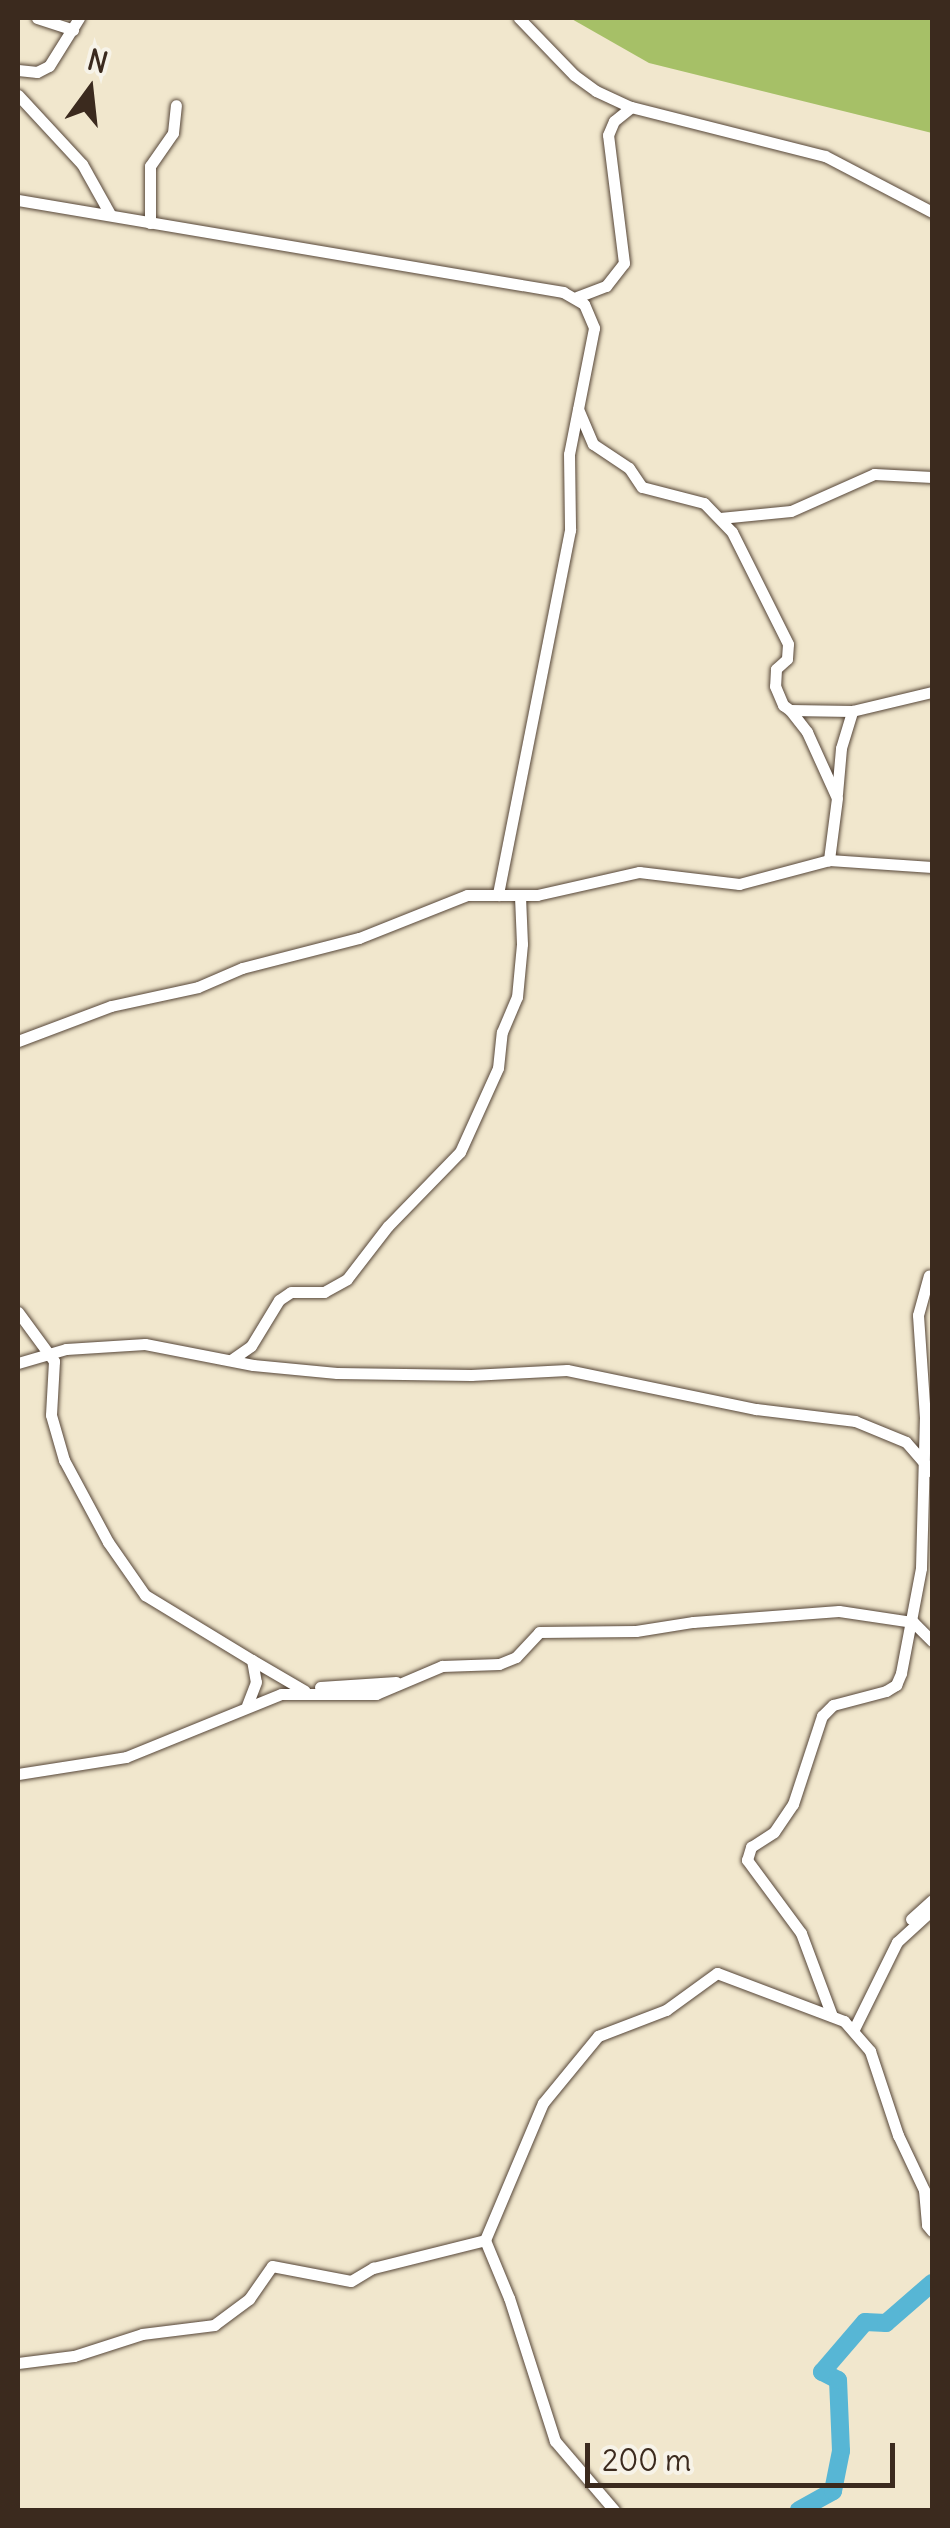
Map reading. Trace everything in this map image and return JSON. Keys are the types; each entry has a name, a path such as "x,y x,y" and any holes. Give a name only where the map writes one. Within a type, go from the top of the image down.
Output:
{"street":[{"path":"37,18 73,30"},
{"path":"18,70 36,72 50,66 80,18"},
{"path":"519,18 574,76 631,107 824,156 932,212"},
{"path":"18,95 82,164 110,214"},
{"path":"150,224 150,166 173,133 176,105"},
{"path":"18,200 577,297 606,286 624,263 626,252 611,186 608,135 614,121 631,107"},
{"path":"498,895 570,530 568,454 594,328 577,297"},
{"path":"578,409 593,444 629,468 642,487 656,494 693,497 720,518 788,644 787,659 776,670 775,686 806,732 837,798"},
{"path":"720,518 791,511 874,474 932,477"},
{"path":"790,710 852,711 932,692"},
{"path":"830,860 840,748 852,711"},
{"path":"18,1041 110,1006 198,987 242,968 358,938 451,900 520,896 639,872 739,884 830,860 932,867"},
{"path":"231,1360 251,1346 279,1300 291,1292 324,1292 348,1279 388,1226 460,1152 498,1068 502,1032 516,997 522,944 520,896"},
{"path":"832,2016 802,1933 748,1860 752,1848 785,1818 803,1782 822,1716 833,1705 874,1697 896,1685 913,1622 928,1469 918,1315 931,1275"},
{"path":"18,1312 51,1354 57,1370 51,1415 64,1460 137,1587 178,1618 308,1691"},
{"path":"18,1364 51,1354 145,1344 253,1366 366,1374 567,1370 756,1409 855,1421 906,1442 928,1469"},
{"path":"921,1551 932,1564"},
{"path":"18,1774 126,1757 247,1706 308,1691 376,1694 442,1666 499,1664 516,1657 529,1638 547,1631 636,1632 839,1610 913,1622 932,1641"},
{"path":"247,1706 256,1682 252,1660"},
{"path":"854,2029 915,1913 932,1900"},
{"path":"909,1928 932,1910"},
{"path":"614,2510 555,2441 509,2298 484,2240 543,2102 598,2036 666,2010 717,1973 832,2016 854,2029 870,2051 898,2136 924,2190 927,2226 932,2231"},
{"path":"18,2362 74,2356 142,2334 214,2325 249,2299 272,2266 351,2280 373,2268 484,2240"}],"green space":[{"path":"570,18 932,18 932,133 649,63"}],"waterway":[{"path":"799,2510 833,2491 841,2451 838,2380 822,2372 865,2322 886,2323 932,2283"}]}
